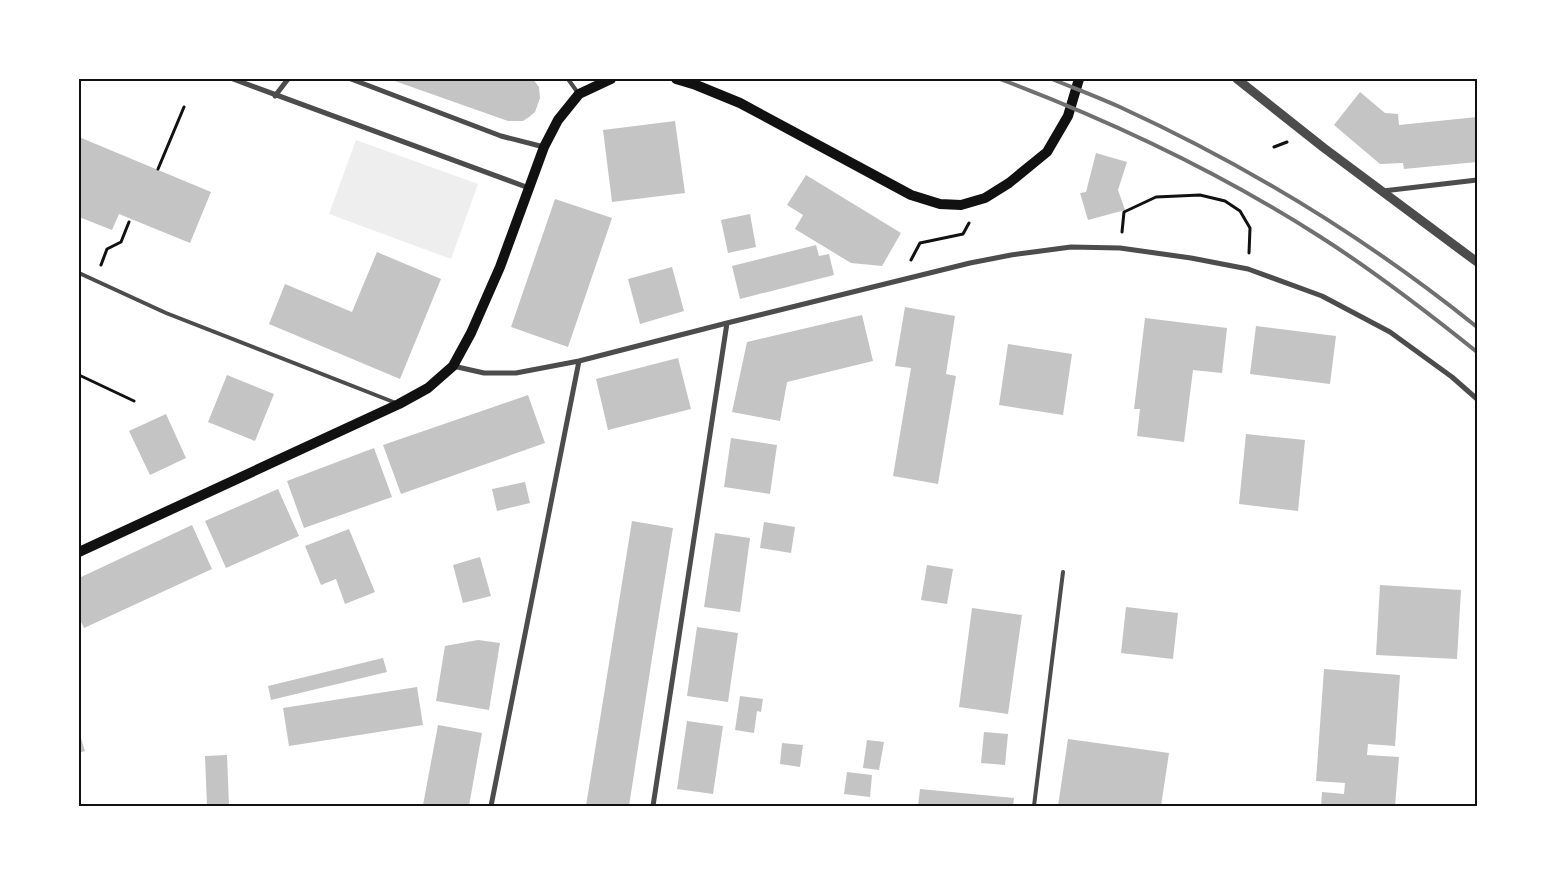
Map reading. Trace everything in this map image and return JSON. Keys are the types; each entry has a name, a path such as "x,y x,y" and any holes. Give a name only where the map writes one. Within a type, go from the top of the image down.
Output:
{"main road":[{"path":"79,552 399,404 428,388 453,366 471,332 500,267 544,147 558,120 578,94 611,79"},
{"path":"676,79 740,103 911,195 940,204 961,205 985,198 1001,188 1047,152 1068,116 1079,79"}],"street":[{"path":"233,79 528,188"},
{"path":"275,96 288,79"},
{"path":"351,79 502,136 544,147"},
{"path":"1237,79 1324,148 1477,262"},
{"path":"1383,191 1477,180"},
{"path":"453,366 484,373 516,373 579,361 970,263 1071,247 1120,248 1191,258 1248,269 1322,296 1390,332 1452,377 1477,399"},
{"path":"653,806 727,323"},
{"path":"491,806 579,361"}],"lane":[{"path":"568,79 578,94"},
{"path":"79,273 166,313 399,404"},
{"path":"1034,806 1063,572"}],"path":[{"path":"158,169 184,107"},
{"path":"1120,248 1124,212 1156,197 1200,196 1225,201 1240,211 1250,228 1248,269"},
{"path":"96,281 107,249 121,242 129,222"},
{"path":"920,243 962,234"},
{"path":"79,375 134,402"}],"shaded area":[{"path":"356,140 478,184 451,259 329,214"}],"building":[{"path":"389,79 533,79 539,87 540,98 535,112 529,117 523,121 508,121"},
{"path":"1360,92 1385,113 1398,114 1399,125 1477,117 1477,162 1404,169 1403,163 1380,164 1334,125"},
{"path":"675,121 685,193 612,202 603,130"},
{"path":"79,137 211,192 190,243 119,214 112,230 79,217"},
{"path":"1096,153 1127,162 1118,190 1125,210 1088,220 1080,193 1086,192"},
{"path":"806,175 901,233 882,266 851,263 795,229 803,215 787,205"},
{"path":"555,199 612,218 568,347 511,327"},
{"path":"750,214 756,247 728,253 721,220"},
{"path":"816,245 819,256 829,254 834,275 740,299 732,266"},
{"path":"377,252 441,279 400,379 269,324 285,284 352,312"},
{"path":"672,267 684,311 640,324 628,279"},
{"path":"905,307 955,316 946,374 956,376 938,484 893,476 911,368 895,366"},
{"path":"862,315 873,361 787,382 780,421 732,412 747,342"},
{"path":"1145,318 1227,328 1222,373 1193,370 1184,442 1137,436 1140,409 1134,409"},
{"path":"1256,326 1336,336 1330,384 1250,374"},
{"path":"1008,344 1072,354 1063,415 999,405"},
{"path":"678,358 691,409 608,430 596,379"},
{"path":"227,375 274,394 255,441 208,422"},
{"path":"528,395 545,443 401,494 383,445"},
{"path":"166,414 186,458 150,475 129,431"},
{"path":"1246,434 1305,440 1298,511 1239,504"},
{"path":"731,438 777,445 770,494 724,487"},
{"path":"374,448 392,497 304,528 287,481"},
{"path":"525,482 530,503 497,511 492,489"},
{"path":"278,489 299,536 226,568 205,521"},
{"path":"632,521 673,528 629,806 586,806"},
{"path":"764,522 795,527 791,553 760,548"},
{"path":"192,525 212,569 84,628 79,618 79,578"},
{"path":"349,529 375,592 345,604 336,579 321,585 305,546"},
{"path":"715,533 750,538 740,612 704,607"},
{"path":"480,557 491,596 463,603 453,565"},
{"path":"927,565 953,569 947,604 921,600"},
{"path":"1380,585 1461,590 1457,659 1376,655"},
{"path":"1126,607 1178,613 1173,659 1121,653"},
{"path":"972,608 1022,615 1008,714 959,707"},
{"path":"697,627 738,633 728,702 687,696"},
{"path":"478,640 500,643 489,710 436,701 445,646"},
{"path":"383,658 387,672 271,700 268,686"},
{"path":"1324,669 1400,675 1395,746 1368,744 1367,755 1399,757 1395,806 1321,806 1322,792 1344,794 1345,783 1316,781"},
{"path":"417,687 423,725 289,746 283,708"},
{"path":"740,696 763,699 761,712 757,711 754,733 735,730"},
{"path":"687,721 723,726 713,794 677,789"},
{"path":"438,725 482,733 469,806 423,805"},
{"path":"79,732 85,751 79,753"},
{"path":"984,732 1008,734 1005,765 981,763"},
{"path":"1068,739 1169,753 1161,806 1058,806"},
{"path":"867,740 884,742 879,770 863,768"},
{"path":"782,743 803,745 800,767 780,764"},
{"path":"227,755 229,806 207,806 205,756"},
{"path":"847,772 872,775 870,797 844,794"},
{"path":"920,789 1014,798 1013,806 918,806"}],"railway":[{"path":"1000,79 1123,130 1243,190 1360,263 1477,352"},
{"path":"1052,79 1114,104 1169,130 1261,180 1394,264 1477,327"}]}
